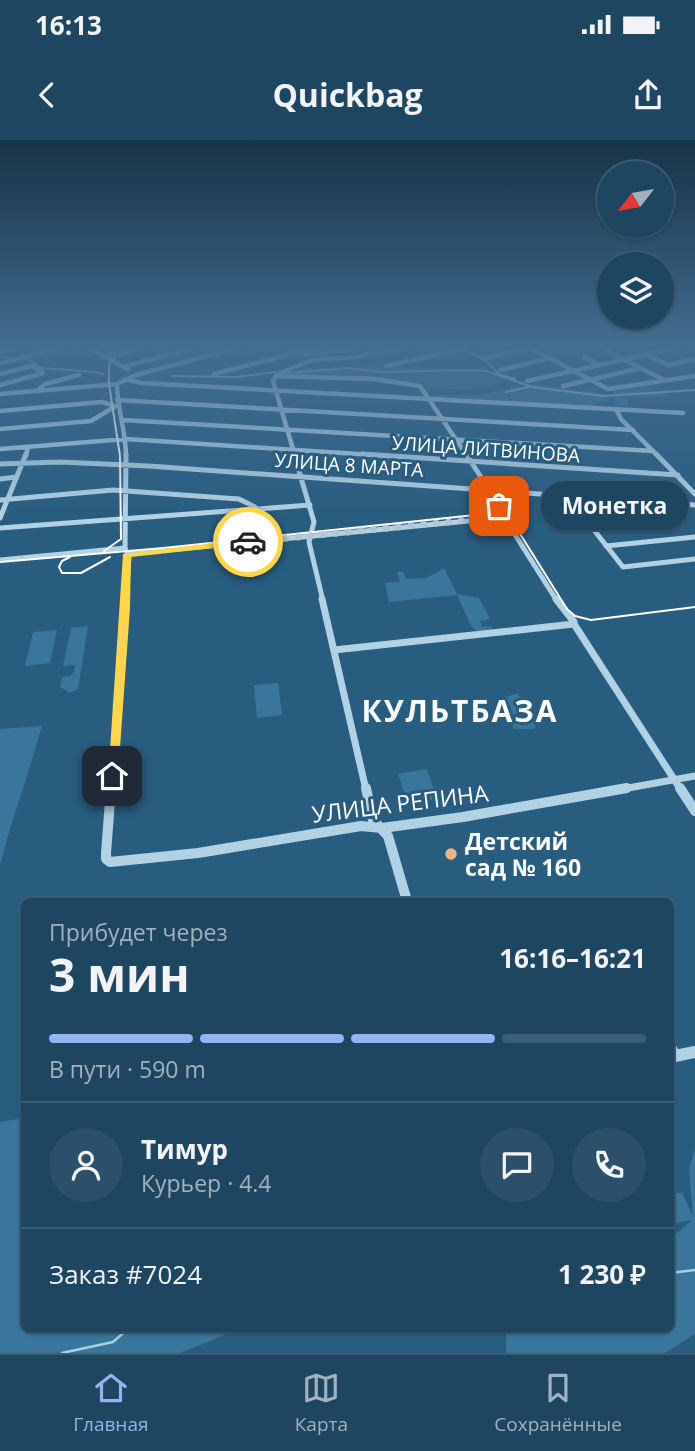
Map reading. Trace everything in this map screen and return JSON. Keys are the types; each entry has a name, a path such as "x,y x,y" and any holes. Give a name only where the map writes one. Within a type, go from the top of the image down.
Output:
{"street":[{"path":"278,401 310,505 313,533 309,542 373,820 388,836 406,898"},
{"path":"413,401 441,401"},
{"path":"454,401 683,413"},
{"path":"0,411 102,402 633,430"},
{"path":"433,402 490,491 495,494 501,515 695,811"},
{"path":"116,403 123,420 131,466 126,490 126,551"},
{"path":"0,429 91,421 99,419 116,403"},
{"path":"617,411 695,494"},
{"path":"123,420 653,451"},
{"name":"УЛИЦА ЛИТВИНОВА","path":"0,449 126,439 677,475"},
{"path":"0,518 4,500 28,447"},
{"name":"УЛИЦА 8 МАРТА","path":"0,464 131,466 695,505"},
{"path":"0,479 16,477"},
{"path":"4,500 126,490 239,499 255,507"},
{"path":"588,497 590,525 623,567 695,559"},
{"path":"0,528 310,505"},
{"path":"0,560 126,551 501,515"},
{"path":"606,546 695,537"},
{"name":"УЛИЦА РЕПИНА","path":"126,551 125,608 106,853 106,859 110,862 198,853 360,826 382,828 463,817 695,776"},
{"path":"334,650 573,624"},
{"path":"674,1053 695,1052"}],"shaded area":[{"path":"486,401 610,402 593,403 591,406"},
{"path":"615,401 628,401 629,405 616,406"},
{"path":"444,568 457,594 479,598 490,619 480,621 482,627 491,626 493,629 477,631 471,626 457,595 389,602 385,583 400,582 397,572 403,572 406,579 427,578"},
{"path":"88,626 78,689 70,693 60,687 62,677 70,676 74,672 75,665 63,666 71,628"},
{"path":"57,630 50,663 25,666 33,632"},
{"path":"278,683 282,715 257,718 254,685"},
{"path":"518,694 536,727 534,729 514,729 499,698"},
{"path":"42,726 10,830 0,865 0,729"},
{"path":"427,769 437,799 408,804 398,774"},
{"path":"21,1118 21,1332 232,1332 180,1353 0,1353 0,1122"},
{"path":"695,1149 695,1334 665,1353 506,1353 506,1332 674,1332 674,1236 692,1220 674,1223 674,1194 682,1192 693,1217 689,1169"}],"waterway":[{"path":"674,1273 695,1270"},
{"path":"62,1353 113,1342 124,1332"}],"tram line":[{"path":"104,551 121,539 120,456 112,401"},
{"path":"0,562 163,548 494,513 512,521 567,609 575,616 591,620 695,607"},
{"path":"70,557 62,561 59,567 62,573 81,573 110,557"}],"way so far":[{"path":"248,542 499,517 502,513 499,506"}],"place":[{"name":"Монетка","path":"499,506"},
{"name":"Детский сад № 160","path":"451,854"}],"district":[{"name":"КУЛЬТБАЗА","path":"460,710"}],"route":[{"path":"112,776 129,557 127,554 248,542"}]}
